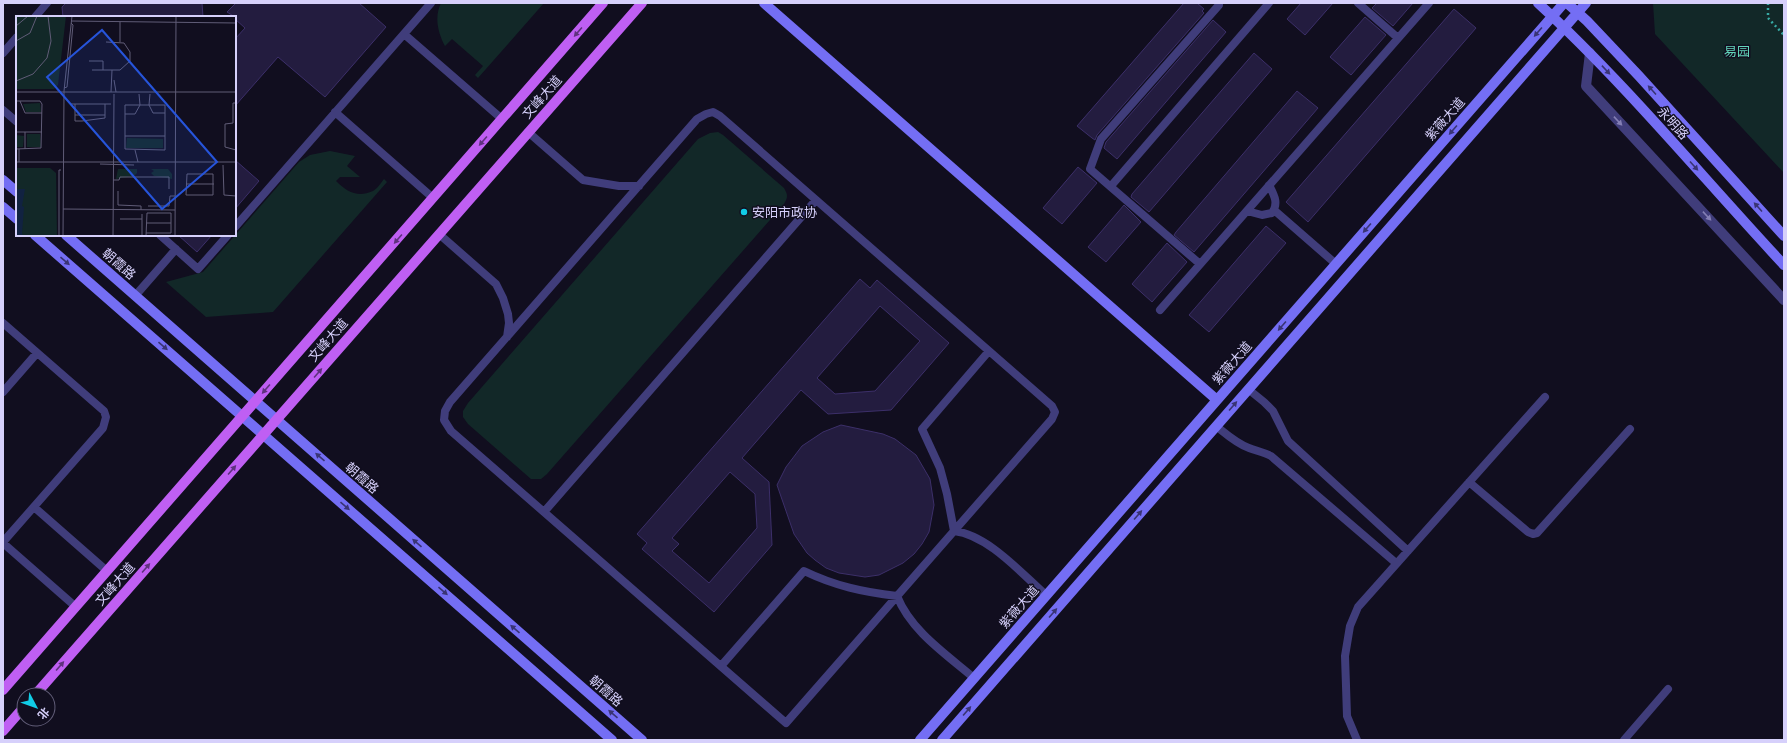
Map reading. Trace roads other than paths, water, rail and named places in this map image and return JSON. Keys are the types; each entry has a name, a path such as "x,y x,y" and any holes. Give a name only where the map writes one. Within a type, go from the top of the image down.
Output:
{"main road":[{"name":"文峰大道","path":"3,690 604,3"},
{"name":"文峰大道","path":"42,687 642,3"},
{"path":"3,731 16,716"}],"street":[{"path":"764,3 1217,400"},
{"name":"永明路","path":"1538,3 1590,53 1784,264"},
{"name":"紫薇大道","path":"920,740 1564,3"},
{"name":"永明路","path":"1567,3 1639,76 1784,236"},
{"path":"942,740 1586,3"},
{"path":"1590,53 1586,86 1784,300"},
{"path":"3,180 16,190"},
{"path":"3,206 16,218"},
{"path":"37,236 612,740"},
{"name":"朝霞路","path":"67,236 642,740"}],"lane":[{"path":"36,16 47,3"},
{"path":"236,226 431,3"},
{"path":"1200,264 1090,169 1101,140 1219,5 1218,3"},
{"path":"1111,186 1269,3"},
{"path":"1358,3 1398,38"},
{"path":"1160,310 1429,3"},
{"path":"404,34 502,119"},
{"path":"3,53 16,39"},
{"path":"3,110 16,121"},
{"path":"335,112 433,198"},
{"path":"713,112 720,116 816,200 1052,406 1055,412 1052,419 786,723 451,431 444,420 445,411 450,402 697,119 713,112"},
{"path":"528,132 583,180 619,186 639,186"},
{"path":"1247,211 1268,215 1274,210 1276,204 1270,185"},
{"path":"544,512 816,200"},
{"path":"1274,210 1336,264"},
{"path":"439,234 496,284 503,298 508,314 509,323 507,337"},
{"path":"161,236 198,269 227,236"},
{"path":"135,296 176,249"},
{"path":"3,323 104,411 106,417 103,428 3,543 76,607"},
{"path":"954,532 948,494 940,468 922,429 989,351"},
{"path":"3,392 37,353"},
{"path":"1248,389 1273,411 1288,441 1408,551"},
{"path":"1357,740 1347,716 1345,656 1350,626 1358,607 1545,397"},
{"path":"1216,426 1234,440 1248,448 1261,451 1271,456 1396,563"},
{"path":"1469,482 1528,532 1533,534 1537,533 1630,429"},
{"path":"34,507 107,571"},
{"path":"954,532 974,536 987,543 1046,595"},
{"path":"721,666 804,571 821,580 860,591 897,596"},
{"path":"897,596 907,615 918,630 974,678"},
{"path":"1624,740 1668,689"}],"place":[{"name":"安阳市政协","path":"744,212"}],"park label":[{"name":"易园","path":"1737,51"}]}
